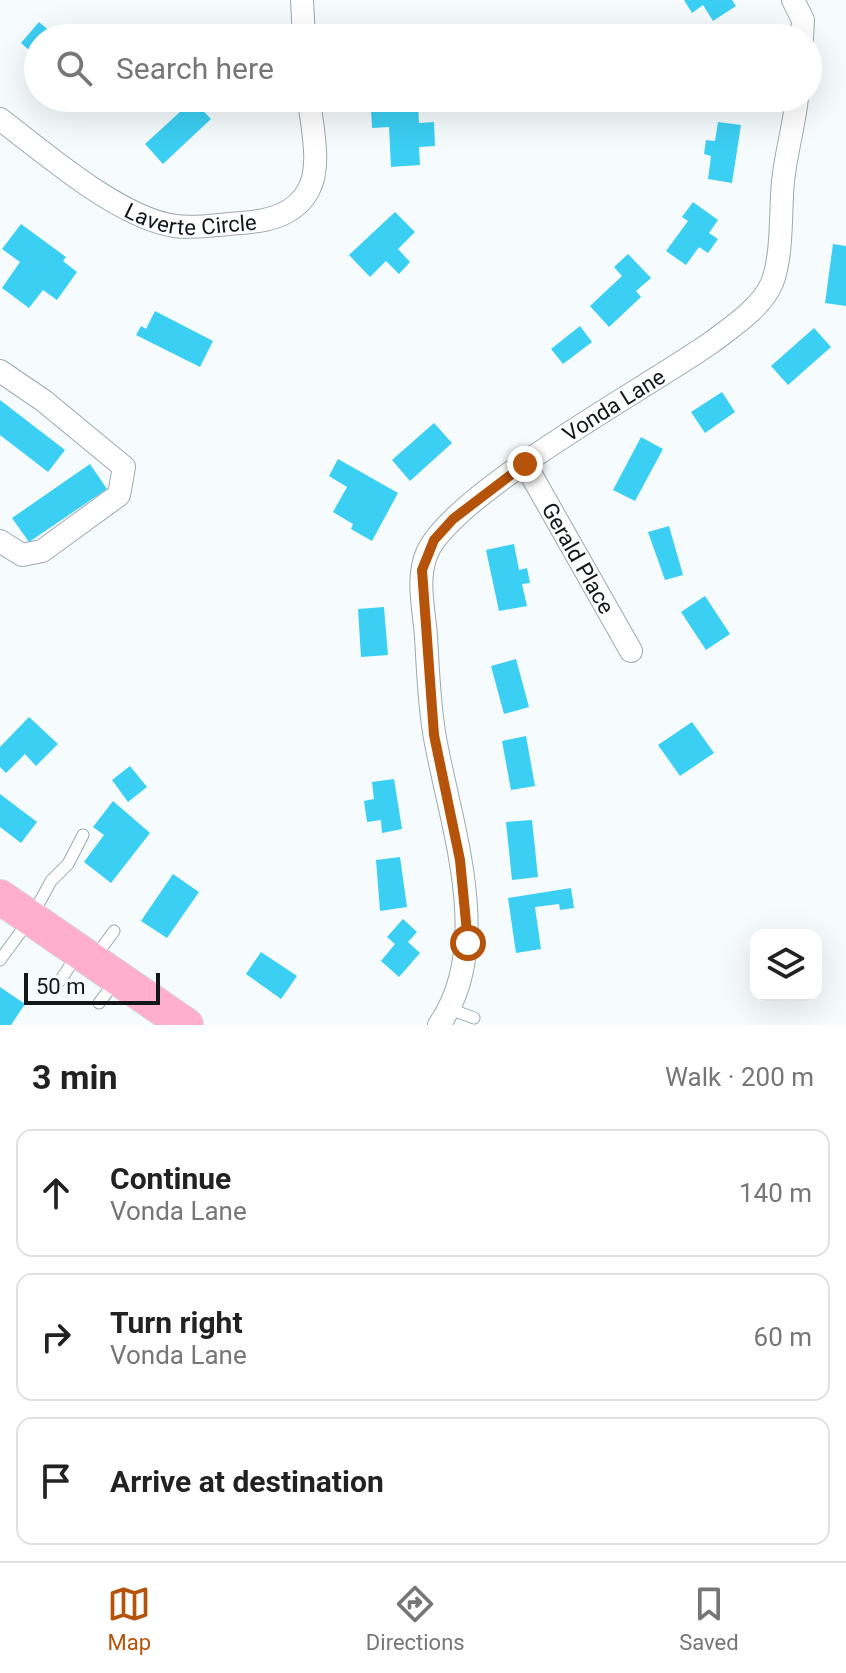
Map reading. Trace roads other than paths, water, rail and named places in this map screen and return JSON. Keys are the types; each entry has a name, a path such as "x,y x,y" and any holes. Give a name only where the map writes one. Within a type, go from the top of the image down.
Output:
{"main road":[{"path":"0,897 31,918 97,973 186,1025"}],"street":[{"path":"302,0 303,24"},
{"path":"793,0 803,24"},
{"name":"Laverte Circle","path":"0,119 111,200 134,212 175,226 217,226 264,222 282,215 303,198 313,174 310,112"},
{"name":"Vonda Lane","path":"444,1017 463,979 468,943 460,860 434,735 422,570 434,540 453,519 525,464 667,374 723,333 764,297 775,272 794,112"},
{"path":"0,371 44,401 124,467 119,495 42,551 22,555 0,541"},
{"name":"Gerald Place","path":"525,464 631,651"}],"lane":[{"path":"1,956 31,918 83,835"},
{"path":"60,981 97,973 114,931"},
{"path":"444,1017 474,1018"}]}
